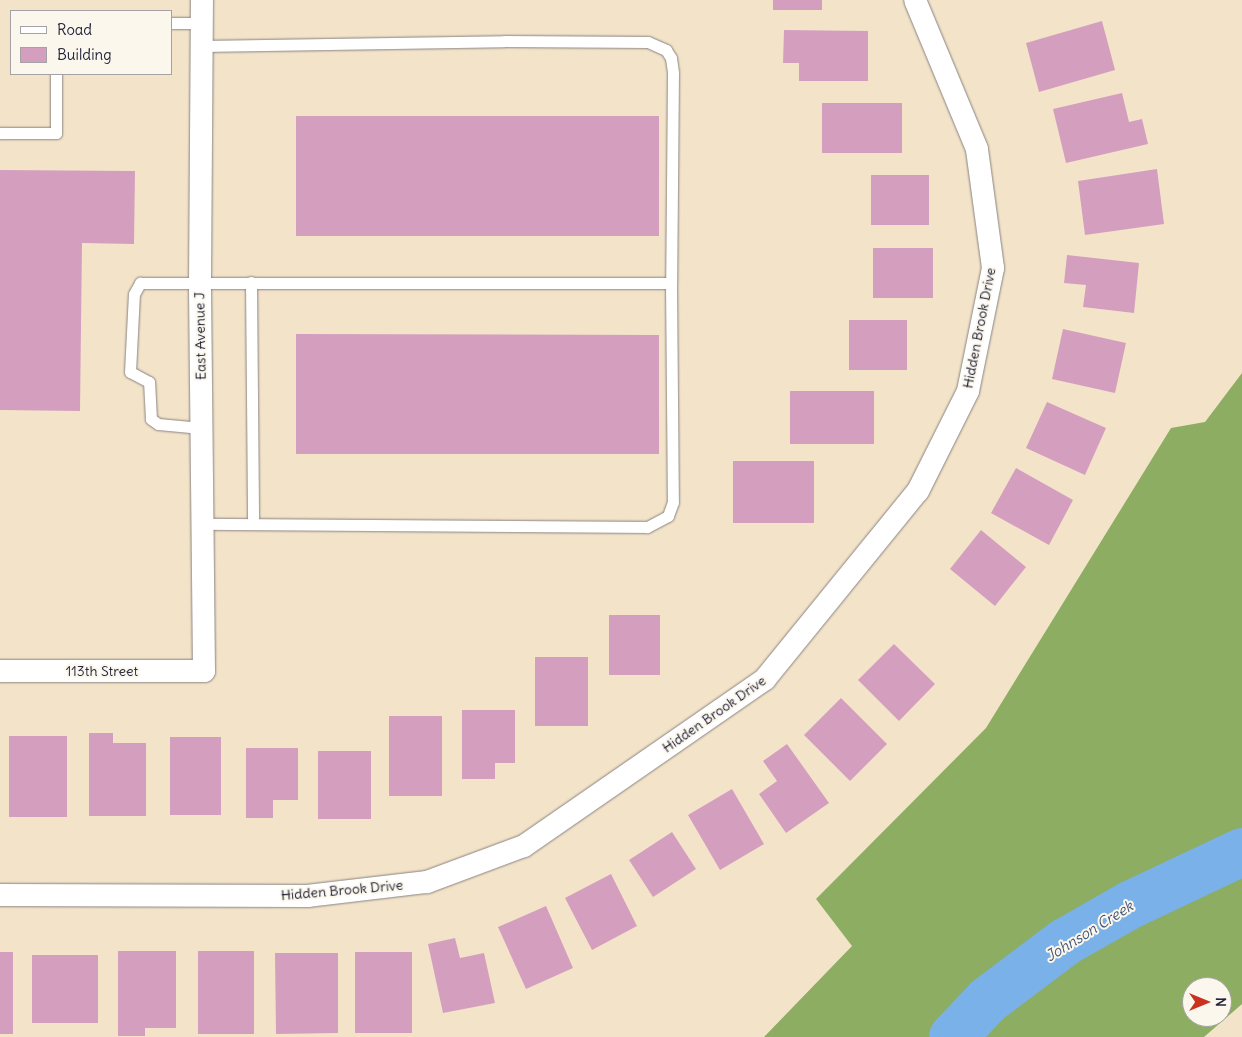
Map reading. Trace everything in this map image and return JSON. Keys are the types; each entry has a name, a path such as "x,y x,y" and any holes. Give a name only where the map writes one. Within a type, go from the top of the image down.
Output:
{"street":[{"name":"East Avenue J","path":"202,0 200,282 204,671"},
{"name":"Hidden Brook Drive","path":"0,895 307,896 427,882 524,846 765,679 918,491 968,391 993,268 977,149 915,0"},
{"name":"113th Street","path":"0,671 204,671"}],"lane":[{"path":"172,23 202,23"},
{"path":"201,46 504,41 648,42 659,45 666,50 671,58 673,73 671,283 673,502 668,516 648,527 202,524"},
{"path":"0,133 56,133 56,75"},
{"path":"251,282 253,524"},
{"path":"201,428 158,424 151,419 149,382 130,372 134,294 140,283 671,283"}],"green space":[{"path":"1242,373 1242,1004 1232,1013 1232,977 1182,977 1182,1027 1216,1027 1204,1037 764,1037 852,946 816,899 986,728 1171,428 1205,422"}],"building":[{"path":"773,0 822,0 822,10 773,10"},
{"path":"1102,21 1115,70 1039,92 1026,43"},
{"path":"784,30 868,31 868,81 799,81 799,63 783,63"},
{"path":"1122,93 1129,122 1142,119 1148,144 1066,163 1053,109"},
{"path":"822,103 902,103 902,153 822,153"},
{"path":"296,116 659,116 659,236 296,236"},
{"path":"1157,169 1164,224 1085,235 1078,181"},
{"path":"0,170 135,171 134,244 82,243 80,411 0,410"},
{"path":"871,175 929,175 929,225 871,225"},
{"path":"873,248 933,248 933,298 873,298"},
{"path":"1067,255 1139,263 1134,313 1083,307 1086,285 1064,283"},
{"path":"849,320 907,320 907,370 849,370"},
{"path":"1063,329 1126,343 1115,393 1052,379"},
{"path":"296,334 659,335 659,454 296,454"},
{"path":"790,391 874,391 874,444 790,444"},
{"path":"1047,402 1106,428 1085,475 1026,448"},
{"path":"733,461 814,461 814,523 733,523"},
{"path":"1016,468 1073,500 1049,545 991,513"},
{"path":"981,530 1026,567 995,606 950,569"},
{"path":"609,615 660,615 660,675 609,675"},
{"path":"894,644 935,684 899,721 858,680"},
{"path":"535,657 588,657 588,726 535,726"},
{"path":"841,698 887,744 850,781 804,735"},
{"path":"462,710 515,710 515,763 495,763 495,779 462,779"},
{"path":"389,716 442,716 442,796 389,796"},
{"path":"89,733 113,733 113,743 146,743 146,816 89,816"},
{"path":"9,736 67,736 67,817 9,817"},
{"path":"170,737 221,737 221,815 170,815"},
{"path":"787,744 829,803 786,833 759,794 777,781 763,761"},
{"path":"246,748 298,748 298,800 273,800 273,818 246,818"},
{"path":"318,751 371,751 371,819 318,819"},
{"path":"732,789 764,844 720,870 688,815"},
{"path":"672,832 696,869 653,897 629,860"},
{"path":"611,874 637,926 592,950 565,898"},
{"path":"546,906 573,968 526,989 498,927"},
{"path":"455,938 460,958 484,953 495,1003 443,1013 428,944"},
{"path":"118,951 176,951 176,1028 145,1028 145,1036 118,1036"},
{"path":"198,951 254,951 254,1034 198,1034"},
{"path":"0,952 13,952 13,1034 0,1034"},
{"path":"355,952 412,952 412,1033 355,1033"},
{"path":"275,953 338,953 338,1033 276,1034"},
{"path":"32,955 98,955 98,1023 32,1023"}],"waterway":[{"name":"Johnson Creek","path":"953,1037 988,1000 1065,942 1132,904 1242,852"}]}
